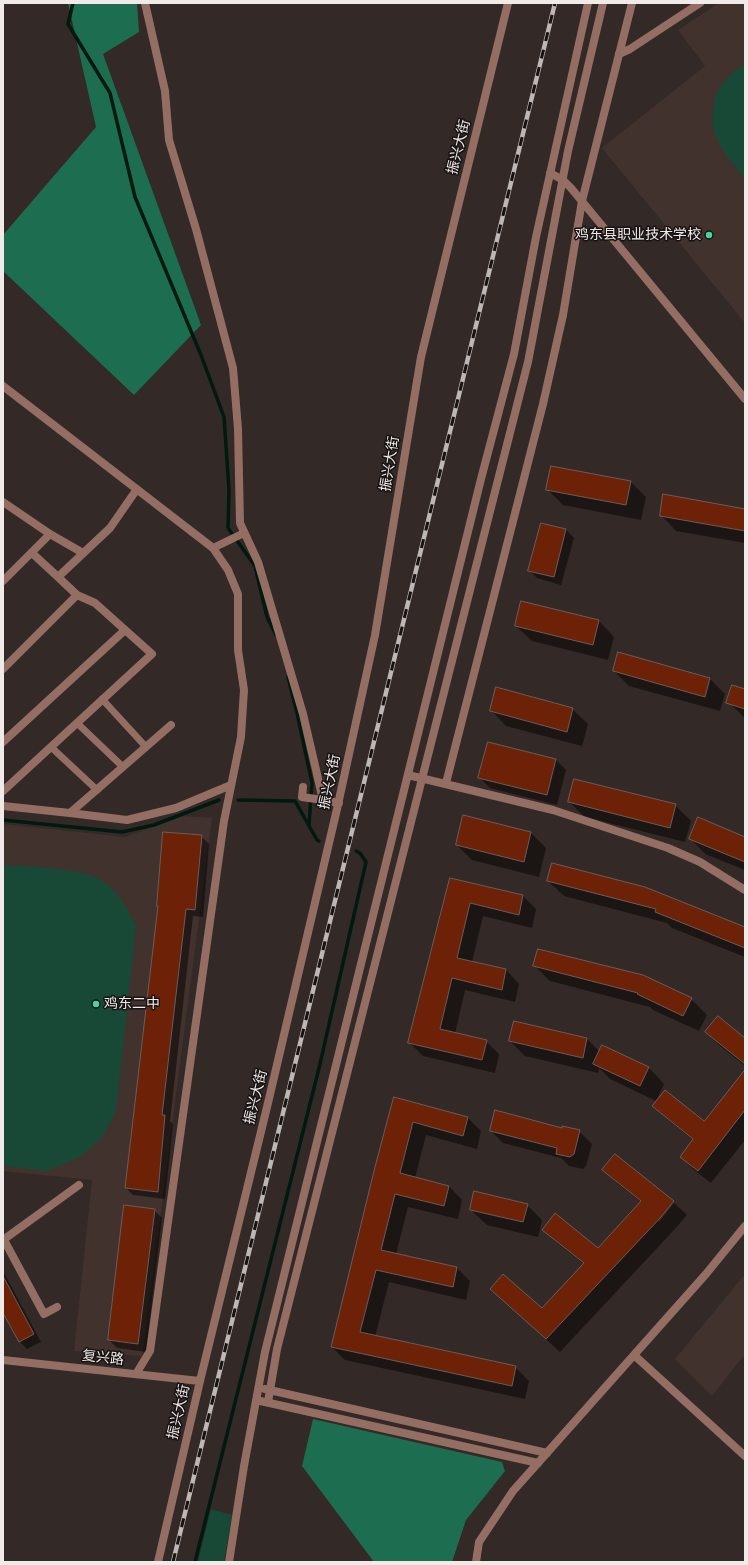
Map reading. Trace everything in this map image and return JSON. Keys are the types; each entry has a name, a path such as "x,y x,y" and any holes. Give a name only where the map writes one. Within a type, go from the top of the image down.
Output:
{"street":[{"path":"154,3 146,6 165,91 169,140 196,229 233,368 238,429 240,523 258,562 302,714 323,800"},
{"name":"振兴大街","path":"158,1562 339,803 375,635 422,358 508,3"},
{"path":"229,1562 244,1466 265,1352 514,354 536,237 588,3"},
{"path":"268,1402 277,1349 528,362 563,180 603,3"},
{"path":"446,783 543,404 563,315 582,201 632,3"},
{"path":"619,54 630,50 700,3"},
{"path":"550,173 563,180 582,201 745,399"},
{"path":"3,386 213,548 228,570 238,594 238,650 244,690 241,737 224,821 150,1351 136,1374"},
{"path":"58,577 110,528 137,490"},
{"path":"3,502 50,534 83,553"},
{"path":"213,548 244,533"},
{"path":"3,581 50,534"},
{"path":"3,791 152,654 95,603 77,595 32,553"},
{"path":"3,670 77,595"},
{"path":"3,742 125,630"},
{"path":"70,814 170,725"},
{"path":"408,775 553,810 668,848 700,862 745,890"},
{"path":"3,806 127,820 176,808 231,785"},
{"path":"303,787 302,797 339,803"},
{"path":"57,1307 44,1314 3,1240 79,1185"},
{"path":"476,1562 479,1542 513,1491 706,1274 745,1226"},
{"path":"634,1355 745,1456"},
{"name":"复兴路","path":"3,1360 200,1381"},
{"path":"259,1388 547,1453"},
{"path":"256,1400 538,1463"}],"lane":[{"path":"102,699 146,747"},
{"path":"77,723 123,767"},
{"path":"51,747 97,790"}],"shaded area":[{"name":"鸡东县职业技术学校","path":"719,3 745,3 745,323 602,148 705,66 678,30"},
{"name":"鸡东二中","path":"182,816 212,818 142,1356 74,1351 92,1180 3,1171 3,824 125,837"},
{"path":"745,1274 745,1354 712,1396 675,1359"}],"green space":[{"path":"68,3 137,3 139,32 103,54 201,325 134,395 3,271 3,235 96,127"},
{"path":"745,64 745,179 720,145 713,130 713,125 715,100 721,86 731,74"},
{"path":"3,865 57,869 85,874 97,878 111,887 120,897 136,926 116,1111 102,1138 80,1157 47,1171 3,1166"},
{"path":"313,1419 502,1462 505,1471 466,1520 452,1562 374,1562 302,1466"},
{"path":"211,1509 232,1515 224,1562 198,1562"}],"building":[{"path":"551,466 631,481 626,505 546,490"},
{"path":"663,494 745,509 745,531 660,516"},
{"path":"541,523 566,529 554,577 528,571"},
{"path":"521,601 599,620 593,645 515,626"},
{"path":"618,652 710,678 705,697 613,671"},
{"path":"732,685 745,689 745,709 726,703"},
{"path":"496,687 573,708 567,732 490,711"},
{"path":"488,742 556,759 547,795 478,778"},
{"path":"574,779 676,804 670,828 568,802"},
{"path":"463,815 531,832 524,862 456,845"},
{"path":"698,817 745,837 745,862 689,839"},
{"path":"163,832 202,835 195,910 186,909 162,1115 165,1115 158,1192 125,1188 158,906"},
{"path":"552,863 645,887 745,927 745,948 655,912 656,909 547,881"},
{"path":"450,878 523,895 519,915 470,903 457,958 506,969 502,990 452,978 440,1029 487,1040 482,1060 408,1043"},
{"path":"538,949 643,975 692,998 683,1016 637,994 638,993 533,966"},
{"path":"718,1016 745,1038 745,1064 705,1032"},
{"path":"514,1021 587,1038 583,1058 509,1041"},
{"path":"602,1045 649,1067 640,1086 593,1064"},
{"path":"745,1070 745,1110 698,1171 680,1157 693,1139 652,1106 665,1090 704,1121"},
{"path":"394,1097 468,1117 463,1136 413,1122 400,1173 449,1186 444,1206 395,1194 381,1250 457,1267 453,1287 376,1270 360,1332 516,1366 512,1386 331,1347 375,1167"},
{"path":"495,1110 562,1128 562,1126 580,1130 574,1154 570,1157 556,1154 557,1148 490,1131"},
{"path":"615,1154 674,1201 661,1217 546,1339 490,1289 503,1274 542,1308 584,1263 542,1230 555,1213 598,1248 641,1201 602,1170"},
{"path":"474,1191 528,1204 523,1222 470,1210"},
{"path":"124,1205 155,1209 138,1344 108,1340"},
{"path":"3,1276 34,1334 19,1342 3,1313"}],"waterway":[{"path":"73,3 68,24 110,93 135,197 201,355 224,417 229,490 228,528 255,566 267,617 276,635"},
{"path":"288,677 312,783 309,825"},
{"path":"3,820 122,832 154,825 219,800"},
{"path":"238,800 295,801 317,840 319,841"},
{"path":"195,1562 320,1064 366,862 360,853 356,851"}],"railway":[{"path":"173,1562 555,3"}],"place":[{"name":"鸡东县职业技术学校","path":"709,235"},
{"name":"鸡东二中","path":"96,1004"}]}
